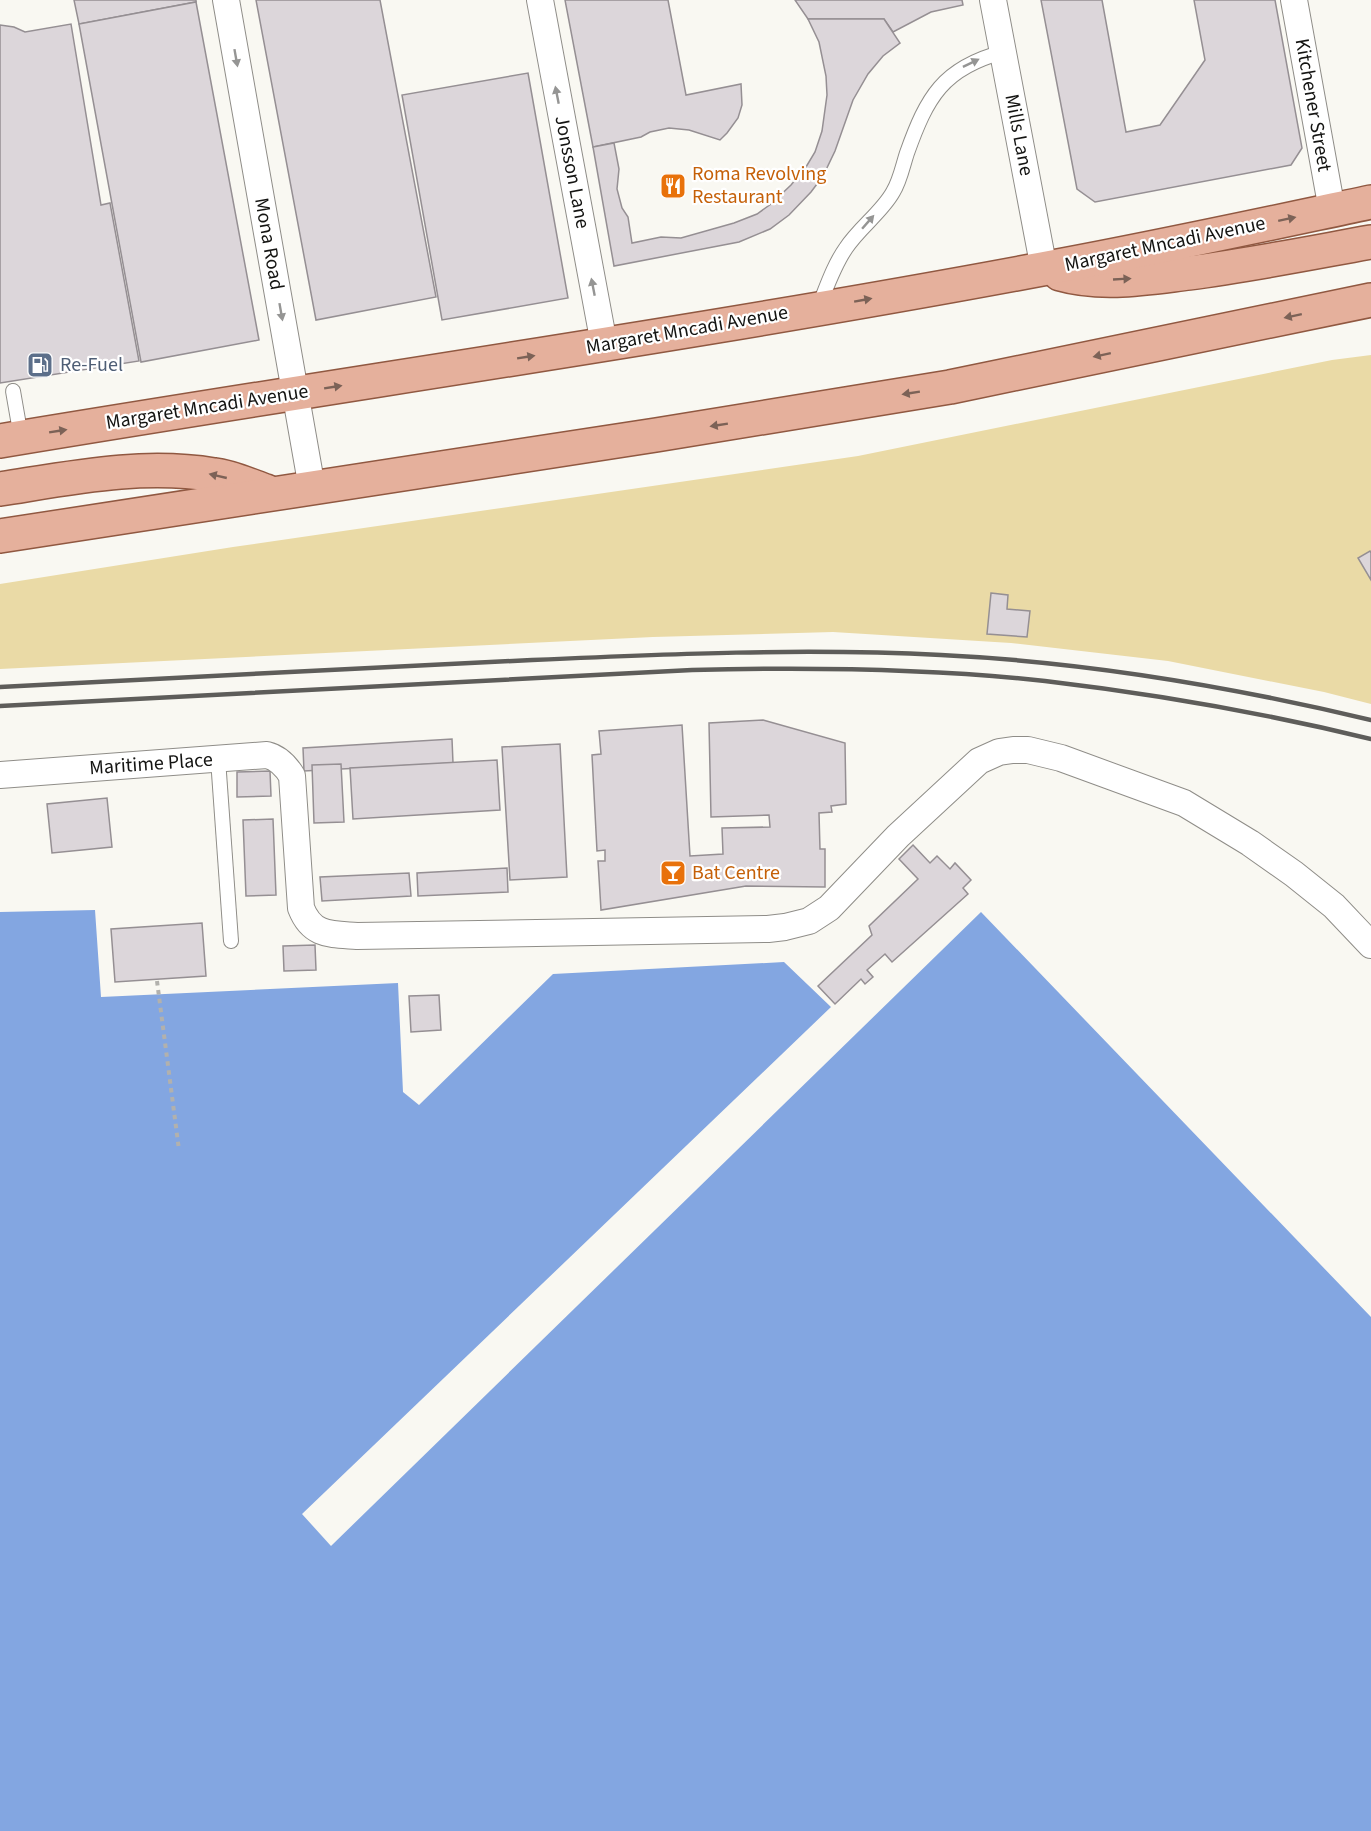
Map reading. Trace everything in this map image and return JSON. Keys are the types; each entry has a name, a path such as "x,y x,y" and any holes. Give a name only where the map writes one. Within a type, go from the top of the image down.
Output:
{"main road":[{"name":"Margaret Mncadi Avenue","path":"11,439 604,344 1044,269 1371,202"},
{"path":"1044,269 1079,279 1153,278 1371,242"},
{"path":"0,536 644,437 950,387 1371,300"},
{"path":"1335,307 1371,312"},
{"path":"0,489 108,472 181,470 217,475 274,493"}],"street":[{"name":"Mona Road","path":"226,0 312,488"},
{"name":"Jonsson Lane","path":"540,0 604,344"},
{"name":"Mills Lane","path":"993,0 1044,269"},
{"name":"Kitchener Street","path":"1294,0 1332,210"},
{"name":"Maritime Place","path":"0,775 267,755 282,763 292,776 301,908 310,926 332,934 357,936 768,929 809,921 829,908 898,836 979,761 999,752 1028,750 1061,758 1184,803 1250,843 1294,874 1334,906 1371,945"}],"lane":[{"path":"818,308 836,263 846,246 894,192 916,128 936,92 957,71 969,63 1003,52"},
{"path":"11,439 13,391"},
{"path":"218,759 231,941"}],"path":[{"path":"157,981 179,1150"}],"shaded area":[{"path":"1371,355 1371,704 1324,692 1168,661 1011,643 833,632 653,637 0,669 0,584 233,547 858,456 1332,360"}],"water":[{"path":"95,910 101,997 398,983 403,1092 419,1105 553,974 784,962 831,1007 302,1514 331,1546 981,912 1371,1317 1371,1831 0,1831 0,912"}],"building":[{"path":"74,0 196,0 196,2 79,24"},
{"path":"256,0 380,0 436,297 316,320"},
{"path":"565,0 668,0 686,95 741,84 742,105 738,118 727,133 720,140 689,130 669,128 650,132 641,137 593,147"},
{"path":"795,0 962,0 963,5 931,12 893,32 884,19 808,19"},
{"path":"1041,0 1102,0 1126,132 1160,125 1205,60 1194,0 1275,0 1302,148 1291,165 1095,202 1077,189"},
{"path":"196,2 259,340 141,362 79,24"},
{"path":"808,19 884,19 900,43 883,56 868,74 853,100 835,151 823,176 811,192 789,215 770,229 739,242 614,266 593,147 614,143 619,169 617,189 622,208 628,217 632,243 661,237 681,238 757,214 791,185 806,167 815,152 822,131 827,95 826,76 819,42"},
{"path":"71,24 101,205 110,203 139,361 0,383 0,25 14,27 25,32"},
{"path":"528,73 568,298 442,320 402,95"},
{"path":"1370,551 1371,553 1371,580 1358,558"},
{"path":"991,593 1008,595 1007,609 1030,611 1027,637 987,634"},
{"path":"763,720 845,743 846,804 831,806 832,812 819,813 820,849 825,849 825,887 746,886 601,910 598,861 605,861 605,850 597,851 592,755 601,754 599,731 682,725 690,856 723,854 722,828 770,827 769,815 711,817 709,723"},
{"path":"452,739 453,763 304,771 303,748"},
{"path":"560,744 567,877 510,880 502,747"},
{"path":"497,760 500,810 353,819 350,768"},
{"path":"341,764 344,822 314,823 312,765"},
{"path":"270,771 271,796 237,797 237,772"},
{"path":"107,798 112,847 52,853 47,804"},
{"path":"273,819 276,895 246,896 243,820"},
{"path":"913,845 930,863 937,856 950,869 955,863 971,880 963,888 968,894 892,962 885,954 867,970 873,977 865,984 861,979 835,1004 818,986 872,935 869,926 918,879 899,859"},
{"path":"507,868 508,892 418,896 417,873"},
{"path":"409,873 411,896 322,901 320,877"},
{"path":"202,923 206,976 115,982 111,929"},
{"path":"315,945 316,970 284,971 283,946"},
{"path":"439,995 441,1030 411,1032 409,996"}],"railway":[{"path":"0,687 634,656 787,652 890,653 995,658 1157,677 1264,696 1371,720"},
{"path":"0,706 692,670 868,670 957,673 1086,686 1250,713 1371,739"}],"place":[{"name":"Roma Revolving Restaurant","path":"673,186"},
{"name":"Re-Fuel","path":"40,365"},
{"name":"Bat Centre","path":"673,873"}]}
